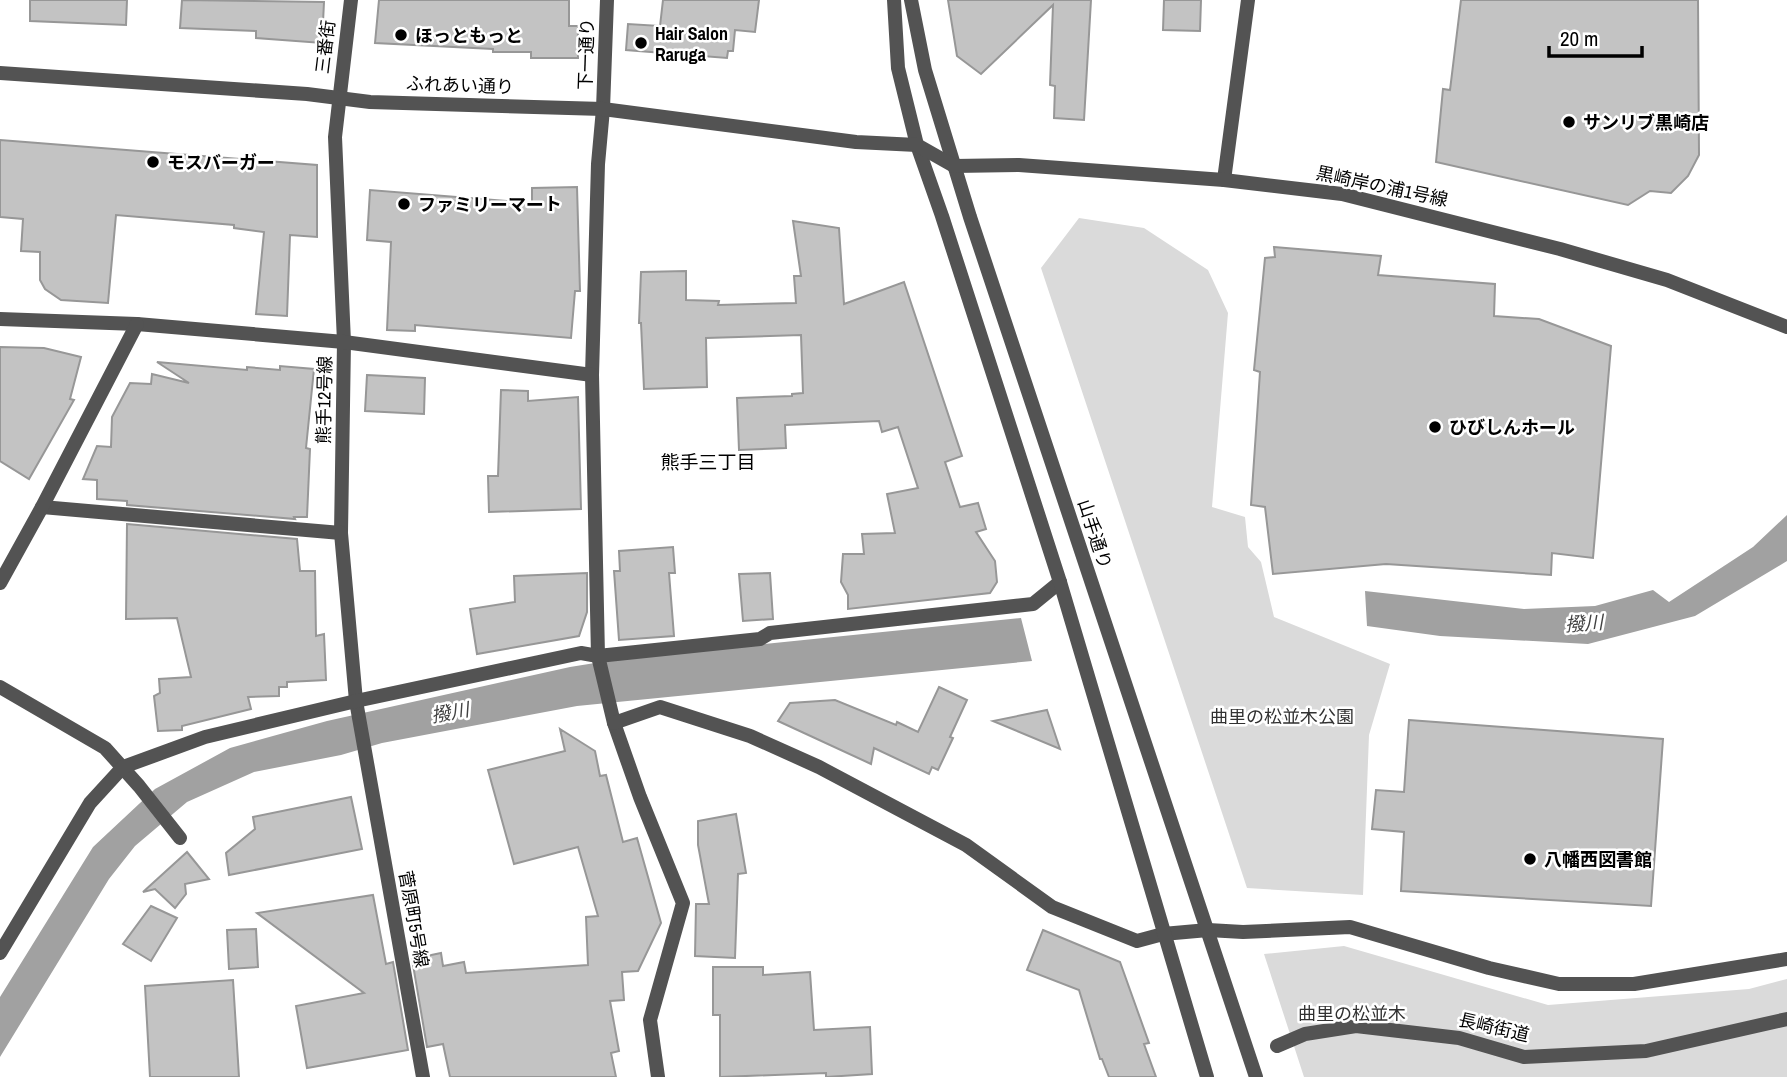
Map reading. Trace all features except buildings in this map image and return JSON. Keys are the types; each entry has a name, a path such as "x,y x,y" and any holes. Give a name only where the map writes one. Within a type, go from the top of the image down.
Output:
{"street":[{"name":"三番街","path":"338,99 351,0"},
{"name":"下一通り","path":"607,0 598,164 592,374 598,656 614,723 640,797 683,902 650,1020 657,1077"},
{"path":"894,0 898,68 917,145 1060,582 1207,1077"},
{"name":"山手通り","path":"911,0 925,70 954,166 1256,1077"},
{"path":"1224,180 1248,0"},
{"name":"ふれあい通り","path":"0,73 307,94 338,99 603,109 856,142 917,145"},
{"name":"熊手12号線","path":"338,99 335,137 344,342 341,533 356,701"},
{"path":"917,145 954,166"},
{"name":"黒崎岸の浦1号線","path":"954,166 1019,165 1224,180 1342,194 1560,249 1667,280 1787,327"},
{"path":"0,318 137,324 344,342 592,374"},
{"path":"0,583 137,324"},
{"path":"42,507 341,533"},
{"path":"0,953 90,803 123,767 205,737 356,701 581,653 598,656 760,639 770,633 1033,604 1060,582"},
{"path":"0,687 105,748 180,838"},
{"name":"菅原町5号線","path":"356,701 423,1077"},
{"path":"614,723 660,707 750,736 818,767 966,845 1052,907 1137,941 1163,934 1208,930 1243,932 1350,927 1489,968 1559,984 1634,984 1787,959"},
{"name":"長崎街道","path":"1277,1046 1305,1034 1356,1026 1459,1038 1524,1057 1646,1051 1787,1019"}],"green space":[{"name":"曲里の松並木公園","path":"1079,218 1144,228 1208,270 1228,313 1212,507 1245,517 1248,547 1261,562 1274,617 1390,664 1369,735 1363,895 1247,888 1041,268"},
{"name":"曲里の松並木","path":"1344,946 1548,1005 1749,989 1787,979 1787,1077 1304,1077 1264,954"}],"water":[{"name":"撥川","path":"1787,515 1787,561 1695,616 1588,644 1440,636 1367,626 1365,591 1524,609 1595,606 1653,590 1669,602 1753,547"},
{"name":"撥川","path":"1021,618 1032,661 577,706 382,743 341,755 254,772 187,802 135,846 109,879 0,1057 0,997 93,847 155,789 230,748 327,721 570,667 626,658"}],"place":[{"name":"ほっともっと","path":"401,35"},
{"name":"Hair Salon Raruga","path":"641,43"},
{"name":"サンリブ黒崎店","path":"1569,122"},
{"name":"モスバーガー","path":"153,162"},
{"name":"ファミリーマート","path":"404,204"},
{"name":"ひびしんホール","path":"1435,427"},
{"name":"八幡西図書館","path":"1530,859"}],"district":[{"name":"熊手三丁目","path":"708,462"}]}
